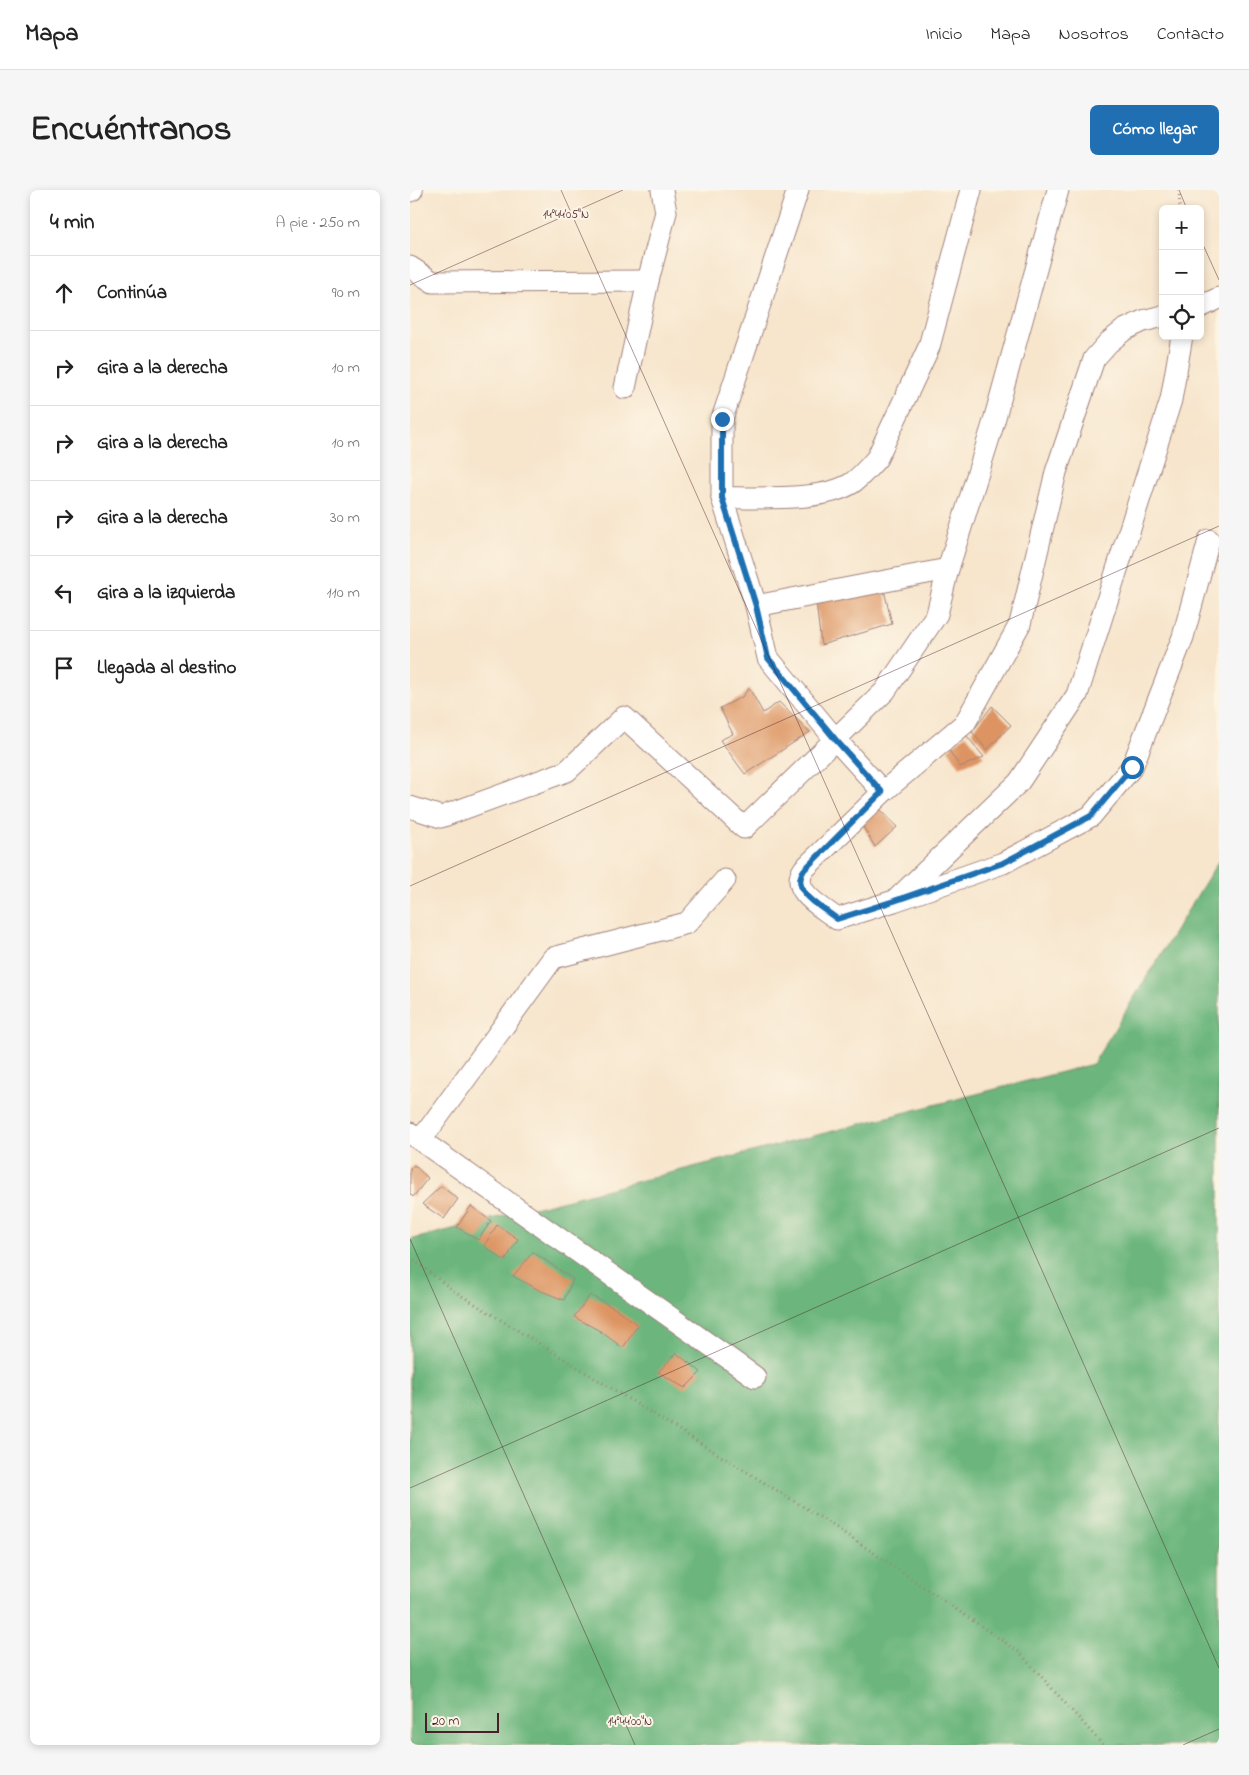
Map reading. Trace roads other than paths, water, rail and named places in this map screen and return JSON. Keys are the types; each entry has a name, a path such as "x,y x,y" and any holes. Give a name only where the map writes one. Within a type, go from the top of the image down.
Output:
{"street":[{"path":"625,388 648,281 666,212 662,190"},
{"path":"798,190 722,419 722,498 756,606 768,658 882,792"},
{"path":"722,498 820,495 845,487 866,472 877,458 930,347 971,190"},
{"path":"410,807 441,817 567,771 624,717 744,828 885,691 937,614 948,569 992,428 1058,190"},
{"path":"410,267 433,282 648,281"},
{"path":"1204,305 1219,298"},
{"path":"1159,317 1144,321 1124,330 1108,343 1094,359 1056,472 1020,624 965,723 882,792 804,870 800,876 803,892 837,919 1003,863 1091,816 1132,767 1183,637 1210,540"},
{"path":"894,901 1019,782 1077,695 1172,400 1181,340"},
{"path":"756,606 948,569"},
{"path":"725,880 687,923 553,958 415,1137 755,1377"}]}
